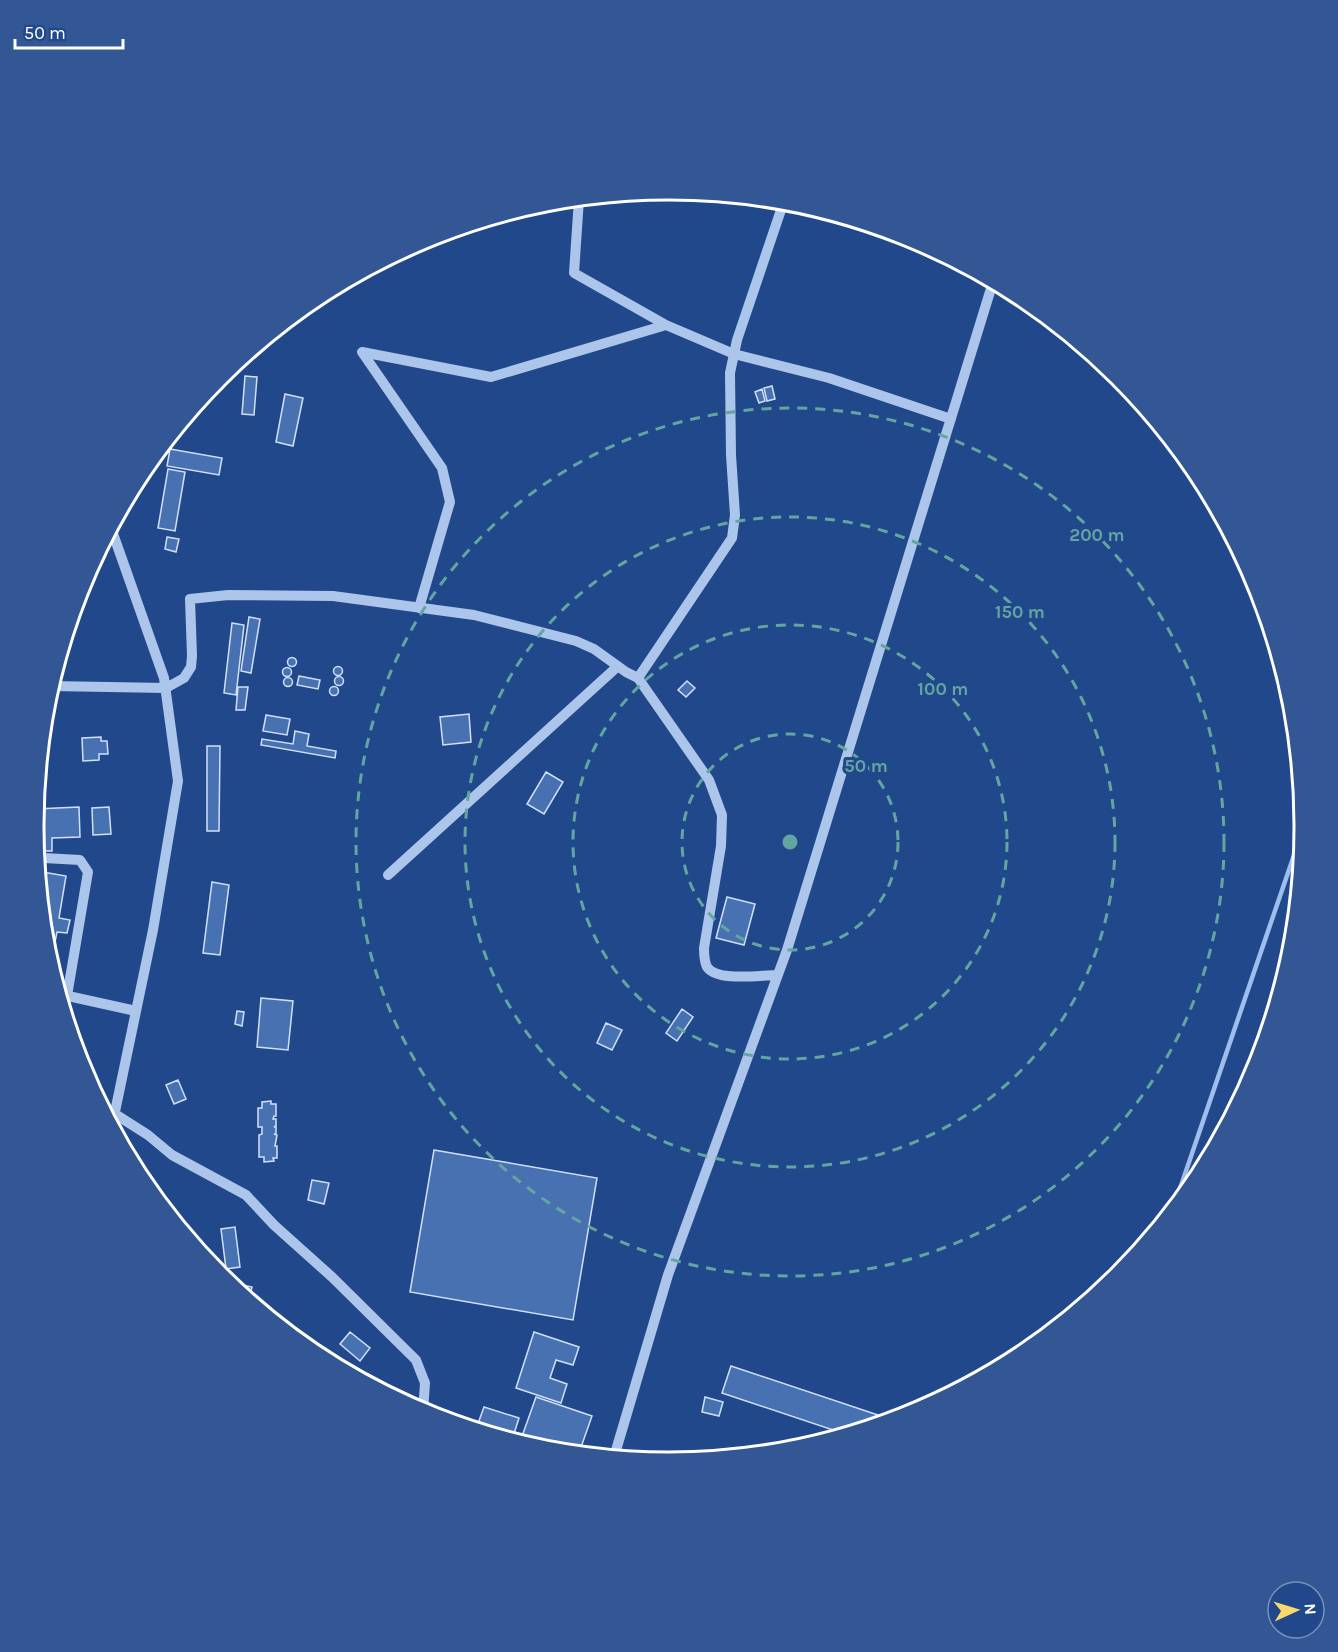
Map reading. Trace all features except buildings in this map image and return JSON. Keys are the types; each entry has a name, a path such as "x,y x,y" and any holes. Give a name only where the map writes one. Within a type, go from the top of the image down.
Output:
{"street":[{"path":"578,208 574,273 666,325 734,354 829,378 951,419"},
{"path":"638,678 732,538 735,515 730,455 730,373 737,340 781,211"},
{"path":"616,1449 668,1275 787,950 991,289"},
{"path":"419,608 450,502 442,468 362,352 491,376 666,325"},
{"path":"114,537 164,678 178,781 153,930 115,1114 148,1135 172,1155 246,1195 274,1225 340,1285 416,1360 425,1383 424,1401"},
{"path":"60,686 166,688 184,678 191,667 190,599 228,595 333,596 474,615 576,641 594,649 638,678 709,780 722,815 721,846 704,948 704,959 708,968 712,972 726,976 777,975"},
{"path":"388,875 618,666"},
{"path":"45,858 80,860 88,872 65,987"},
{"path":"67,996 136,1011"}],"waterway":[{"path":"1181,1184 1293,857"}]}
